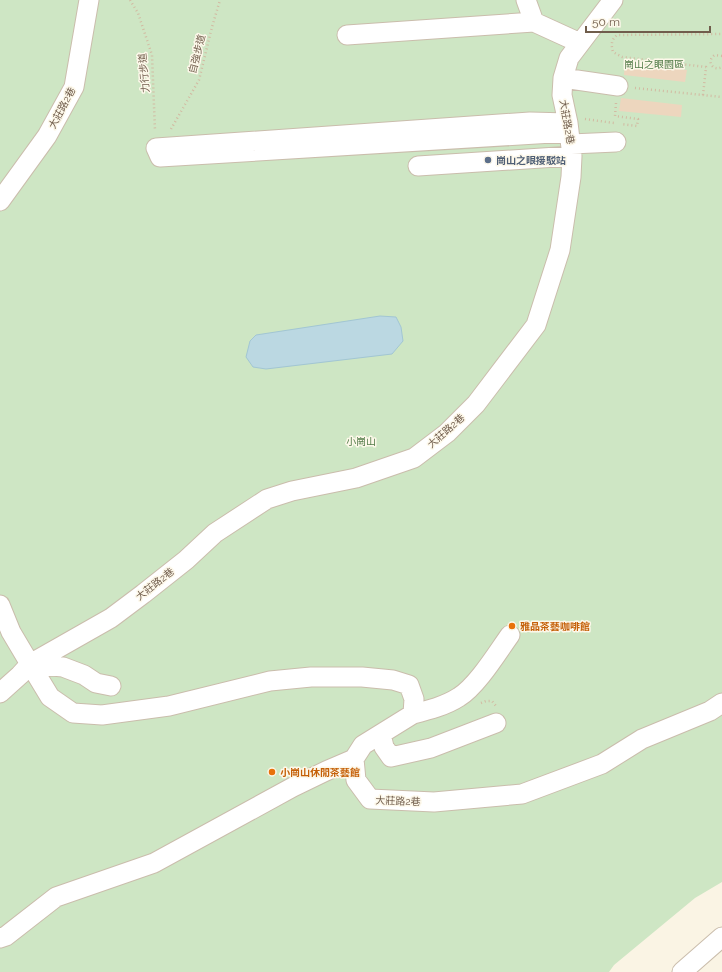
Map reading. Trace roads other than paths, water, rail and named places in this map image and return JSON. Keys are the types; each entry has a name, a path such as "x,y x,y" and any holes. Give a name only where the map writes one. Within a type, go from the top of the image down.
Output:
{"street":[{"name":"大莊路2巷","path":"0,201 47,136 74,87 89,0"},
{"path":"526,0 534,22"},
{"name":"大莊路2巷","path":"0,693 30,664 111,618 180,565 215,533 267,498 292,491 356,478 414,458 447,433 476,404 536,325 560,250 566,213 570,135 562,95 563,78 570,58 613,0"},
{"path":"347,35 534,22 580,43"},
{"path":"563,78 618,86"},
{"path":"418,166 570,135"},
{"path":"156,148 160,157 570,135 616,142"},
{"path":"0,605 11,632 50,697 73,713 102,715 169,706 270,681 311,677 362,677 393,680 409,685 414,699 413,714"},
{"path":"0,938 6,936 56,897 154,863 300,784 354,759 363,745 413,714 439,708 460,697 479,678 510,635"},
{"path":"30,664 63,668 84,675 96,683 111,686"},
{"name":"大莊路2巷","path":"354,759 356,780 370,799 434,802 522,794 602,764 642,739 710,711 722,703"},
{"path":"381,734 384,747 392,757 431,748 496,723"},
{"path":"682,972 722,937"}],"water":[{"path":"380,316 396,317 401,327 403,341 392,354 266,369 253,367 246,357 250,341 256,335"}],"place":[{"name":"崗山之眼接駁站","path":"488,160"},
{"name":"雅品茶藝咖啡館","path":"512,626"},
{"name":"小崗山休閒茶藝館","path":"272,772"}],"park label":[{"name":"崗山之眼園區","path":"654,64"},
{"name":"小崗山","path":"361,441"}]}
